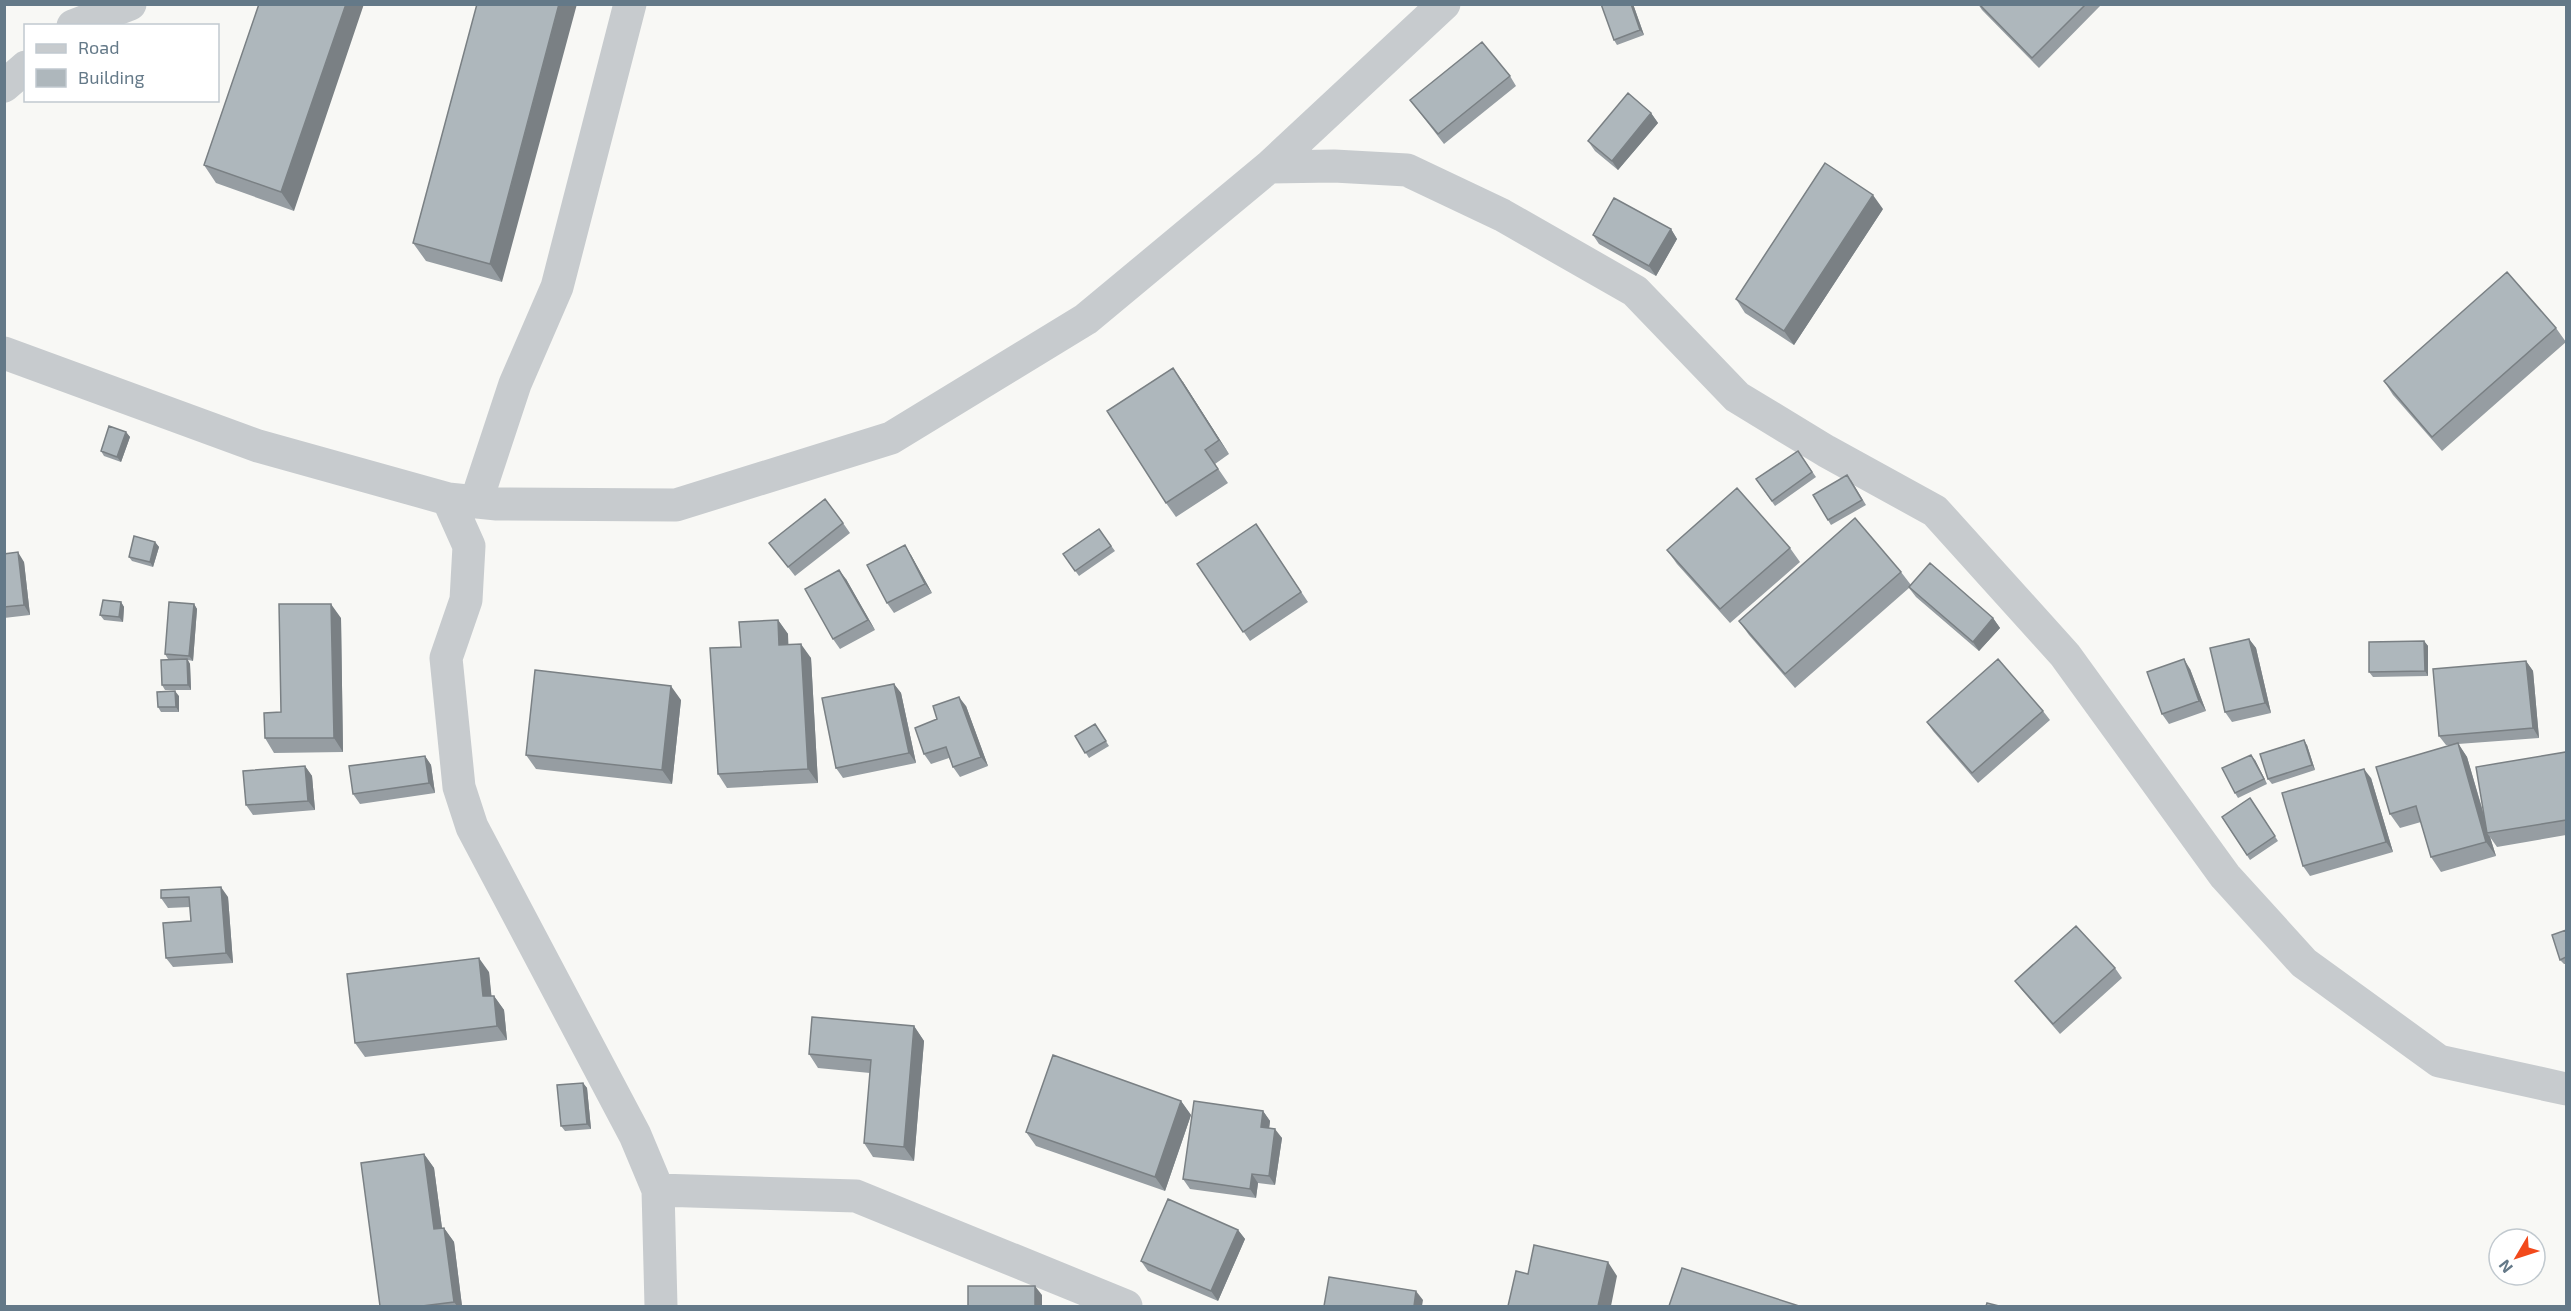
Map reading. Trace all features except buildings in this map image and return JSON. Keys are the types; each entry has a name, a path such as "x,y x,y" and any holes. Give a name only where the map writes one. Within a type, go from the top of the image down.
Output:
{"street":[{"path":"78,24 130,4"},
{"path":"630,4 557,287 515,384 474,501 466,600 446,658 459,787 471,827 635,1135 658,1190 661,1306"},
{"path":"4,353 258,446 474,501 675,505 891,438 1086,319 1269,167 1444,4"},
{"path":"4,86 24,69"},
{"path":"1269,167 1334,166 1407,170 1502,215 1635,291 1737,397 1826,451 1935,511 2066,655 2225,876 2304,963 2439,1061 2566,1089"},
{"path":"469,546 474,501"},
{"path":"658,1190 856,1196 1126,1306"}]}
